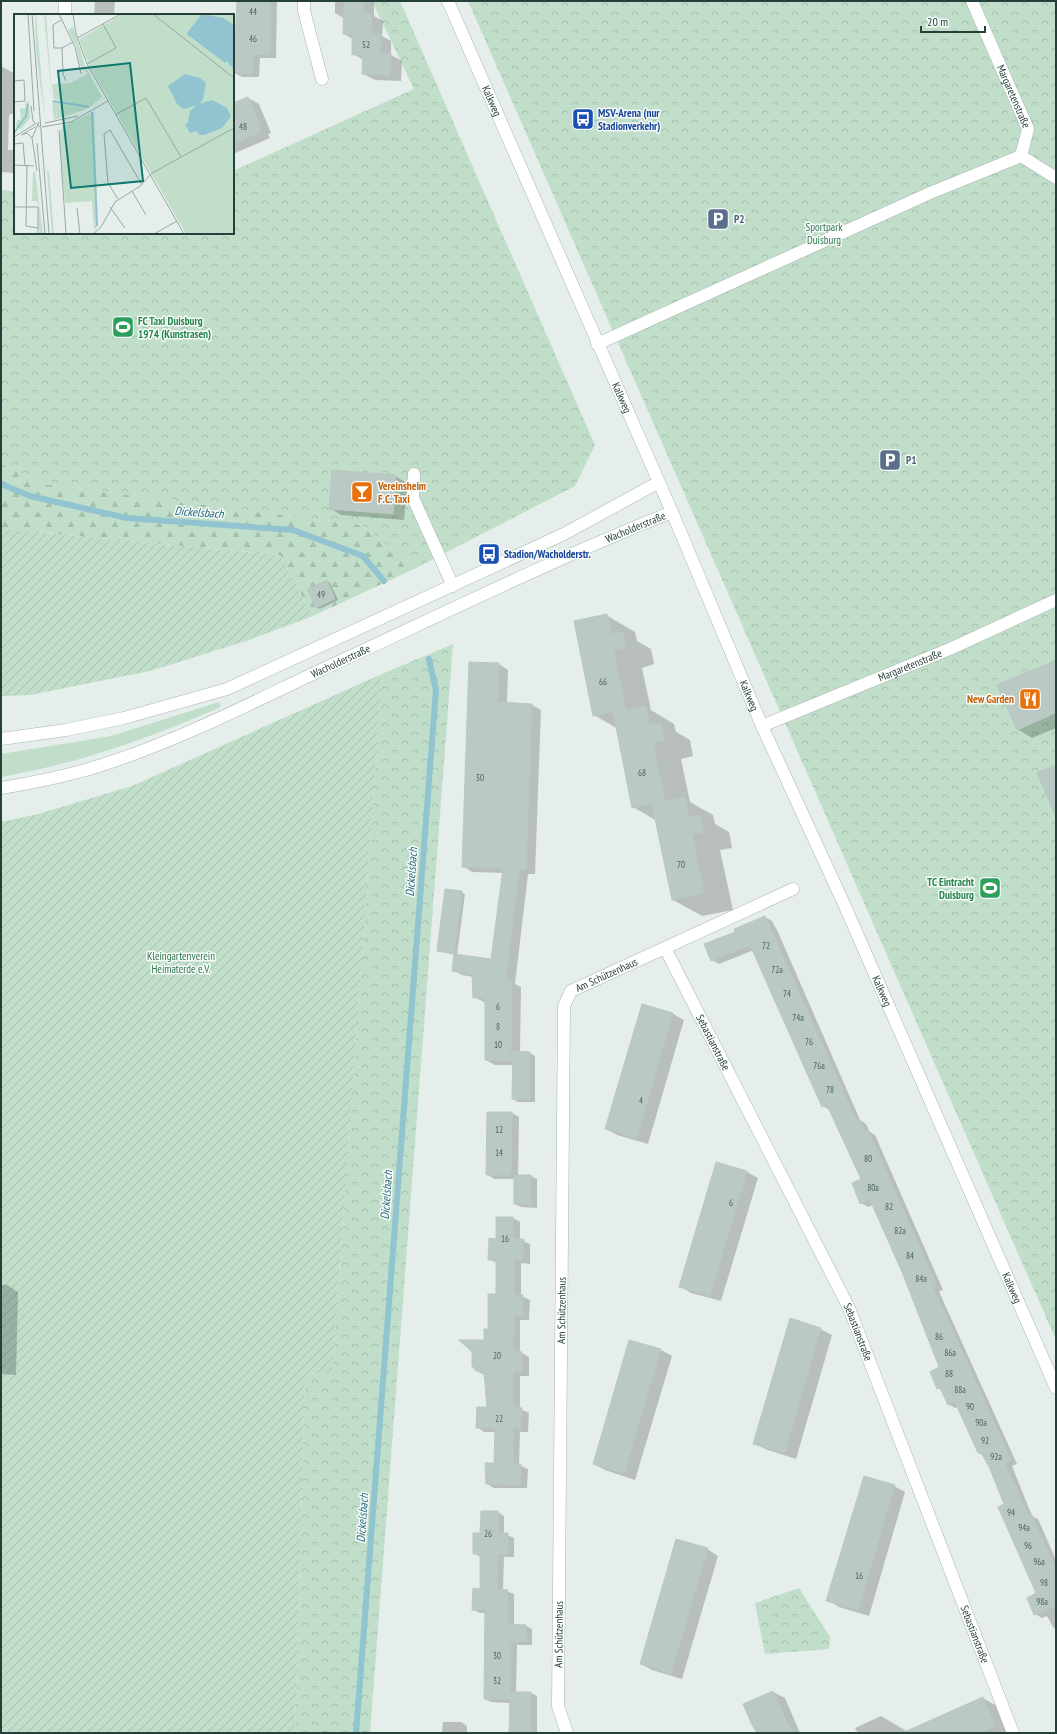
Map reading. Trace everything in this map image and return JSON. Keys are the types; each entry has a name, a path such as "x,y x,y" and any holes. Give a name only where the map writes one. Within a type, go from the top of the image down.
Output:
{"street":[{"path":"65,1 65,14"},
{"path":"304,1 304,11 322,78"},
{"name":"Kalkweg","path":"448,1 597,344 672,512 762,726 844,904 1056,1388"},
{"name":"Margaretenstraße","path":"972,1 1028,129 1021,156"},
{"path":"597,344 930,193 1021,156 1056,178"},
{"path":"414,474 413,498 453,586"},
{"name":"Wacholderstraße","path":"1,739 66,730 124,718 227,689 564,534 659,482"},
{"name":"Wacholderstraße","path":"1,788 33,783 107,764 180,736 455,608 622,532 672,512"},
{"name":"Margaretenstraße","path":"762,726 952,648 1056,600"},
{"name":"Am Schützenhaus","path":"567,1733 558,1706 564,1006 571,991 793,890"},
{"name":"Sebastianstraße","path":"665,948 849,1308 1013,1733"}],"green space":[{"path":"372,1 400,1 595,445 575,486 416,568 362,525 45,484 1,464 1,190 14,191 14,234 234,234 234,171 414,89"},
{"name":"Sportpark Duisburg","path":"468,1 1056,1 1056,1340"},
{"path":"1,464 45,484 362,525 416,568 313,616 280,555 1,529"},
{"path":"1,529 280,555 313,616 246,641 150,671 30,695 1,696"},
{"path":"453,644 370,1733 295,1733 305,1374 332,1373 382,674"},
{"name":"Kleingartenverein Heimaterde e.V.","path":"382,674 332,1373 305,1374 295,1733 1,1733 1,822 38,814 132,786"},
{"path":"219,702 221,707 113,749 29,772 1,777 1,754 111,736"},
{"path":"799,1588 830,1637 829,1649 765,1654 755,1603"}],"building":[{"path":"237,1 271,1 270,55 253,54 253,74 234,73"},
{"path":"344,1 363,1 363,13 372,14 371,34 381,34 380,54 391,54 390,75 362,74 363,54 352,55 352,34 343,34"},
{"path":"248,97 261,127 258,128 260,132 234,144 234,103"},
{"name":"Vereinsheim F.C. Taxi","path":"332,470 396,475 393,514 329,509"},
{"path":"327,580 335,599 316,608 307,589"},
{"path":"607,614 611,634 623,632 626,648 614,651 626,710 646,706 649,725 661,723 665,740 653,743 665,801 632,808 613,712 593,716 574,621"},
{"name":"New Garden","path":"1056,660 1056,713 1017,730 997,685"},
{"path":"469,662 499,663 498,702 532,704 526,869 519,869 506,980 512,981 511,1061 485,1060 485,998 473,998 472,974 452,971 454,954 491,959 503,869 462,867"},
{"path":"1056,765 1056,817 1037,773"},
{"path":"685,797 689,817 700,815 704,832 692,834 704,893 672,900 652,804"},
{"path":"445,889 462,891 454,954 437,951"},
{"path":"765,916 856,1120 859,1119 865,1131 868,1130 937,1286 933,1287 1011,1460 1005,1463 1028,1515 1031,1513 1056,1570 1056,1606 1034,1615 1027,1598 1036,1593 998,1507 1004,1504 990,1469 981,1452 978,1453 955,1402 948,1405 940,1388 937,1389 930,1372 939,1367 902,1272 870,1200 860,1204 852,1183 861,1179 827,1105 822,1107 750,945 711,961 704,944 735,932 734,929"},
{"path":"642,1004 673,1013 637,1138 605,1129"},
{"path":"513,1051 530,1052 530,1099 512,1099"},
{"path":"487,1112 512,1112 511,1175 486,1175"},
{"path":"716,1162 747,1171 710,1296 679,1287"},
{"path":"514,1175 531,1175 531,1205 514,1204"},
{"path":"496,1217 513,1217 513,1239 524,1239 523,1260 514,1260 514,1295 523,1295 523,1316 514,1316 513,1351 522,1352 522,1372 513,1372 513,1407 522,1408 521,1429 513,1428 513,1464 521,1464 521,1485 486,1484 485,1463 494,1463 495,1428 476,1428 477,1407 487,1407 484,1372 476,1371 472,1366 472,1352 459,1340 484,1340 484,1329 488,1329 488,1294 496,1294 496,1260 488,1260 489,1238 496,1239"},
{"path":"790,1318 821,1328 785,1453 753,1444"},
{"path":"629,1340 661,1349 624,1474 593,1464"},
{"path":"864,1476 895,1485 858,1610 826,1601"},
{"path":"481,1511 498,1511 498,1533 508,1533 508,1554 498,1554 497,1589 508,1590 508,1624 526,1625 526,1642 511,1642 510,1692 531,1692 531,1733 509,1733 510,1700 484,1699 485,1610 472,1610 473,1588 480,1589 480,1554 473,1554 473,1533 480,1533"},
{"path":"676,1539 708,1548 671,1674 640,1664"},
{"path":"773,1691 792,1733 757,1733 752,1725 743,1704"},
{"path":"983,1697 995,1726 979,1733 902,1733"}],"waterway":[{"name":"Dickelsbach","path":"1,484 30,496 127,518 293,530 363,556 384,581"},
{"name":"Dickelsbach","path":"356,1733 436,690 429,659"}],"place":[{"name":"MSV-Arena (nur Stadionverkehr)","path":"583,119"},
{"name":"P2","path":"718,219"},
{"name":"FC Taxi Duisburg 1974 (Kunstrasen)","path":"123,327"},
{"name":"P1","path":"890,460"},
{"name":"Vereinsheim F.C. Taxi","path":"362,492"},
{"name":"Stadion/Wacholderstr.","path":"489,554"},
{"name":"New Garden","path":"1030,699"},
{"name":"TC Eintracht Duisburg","path":"990,888"}]}
